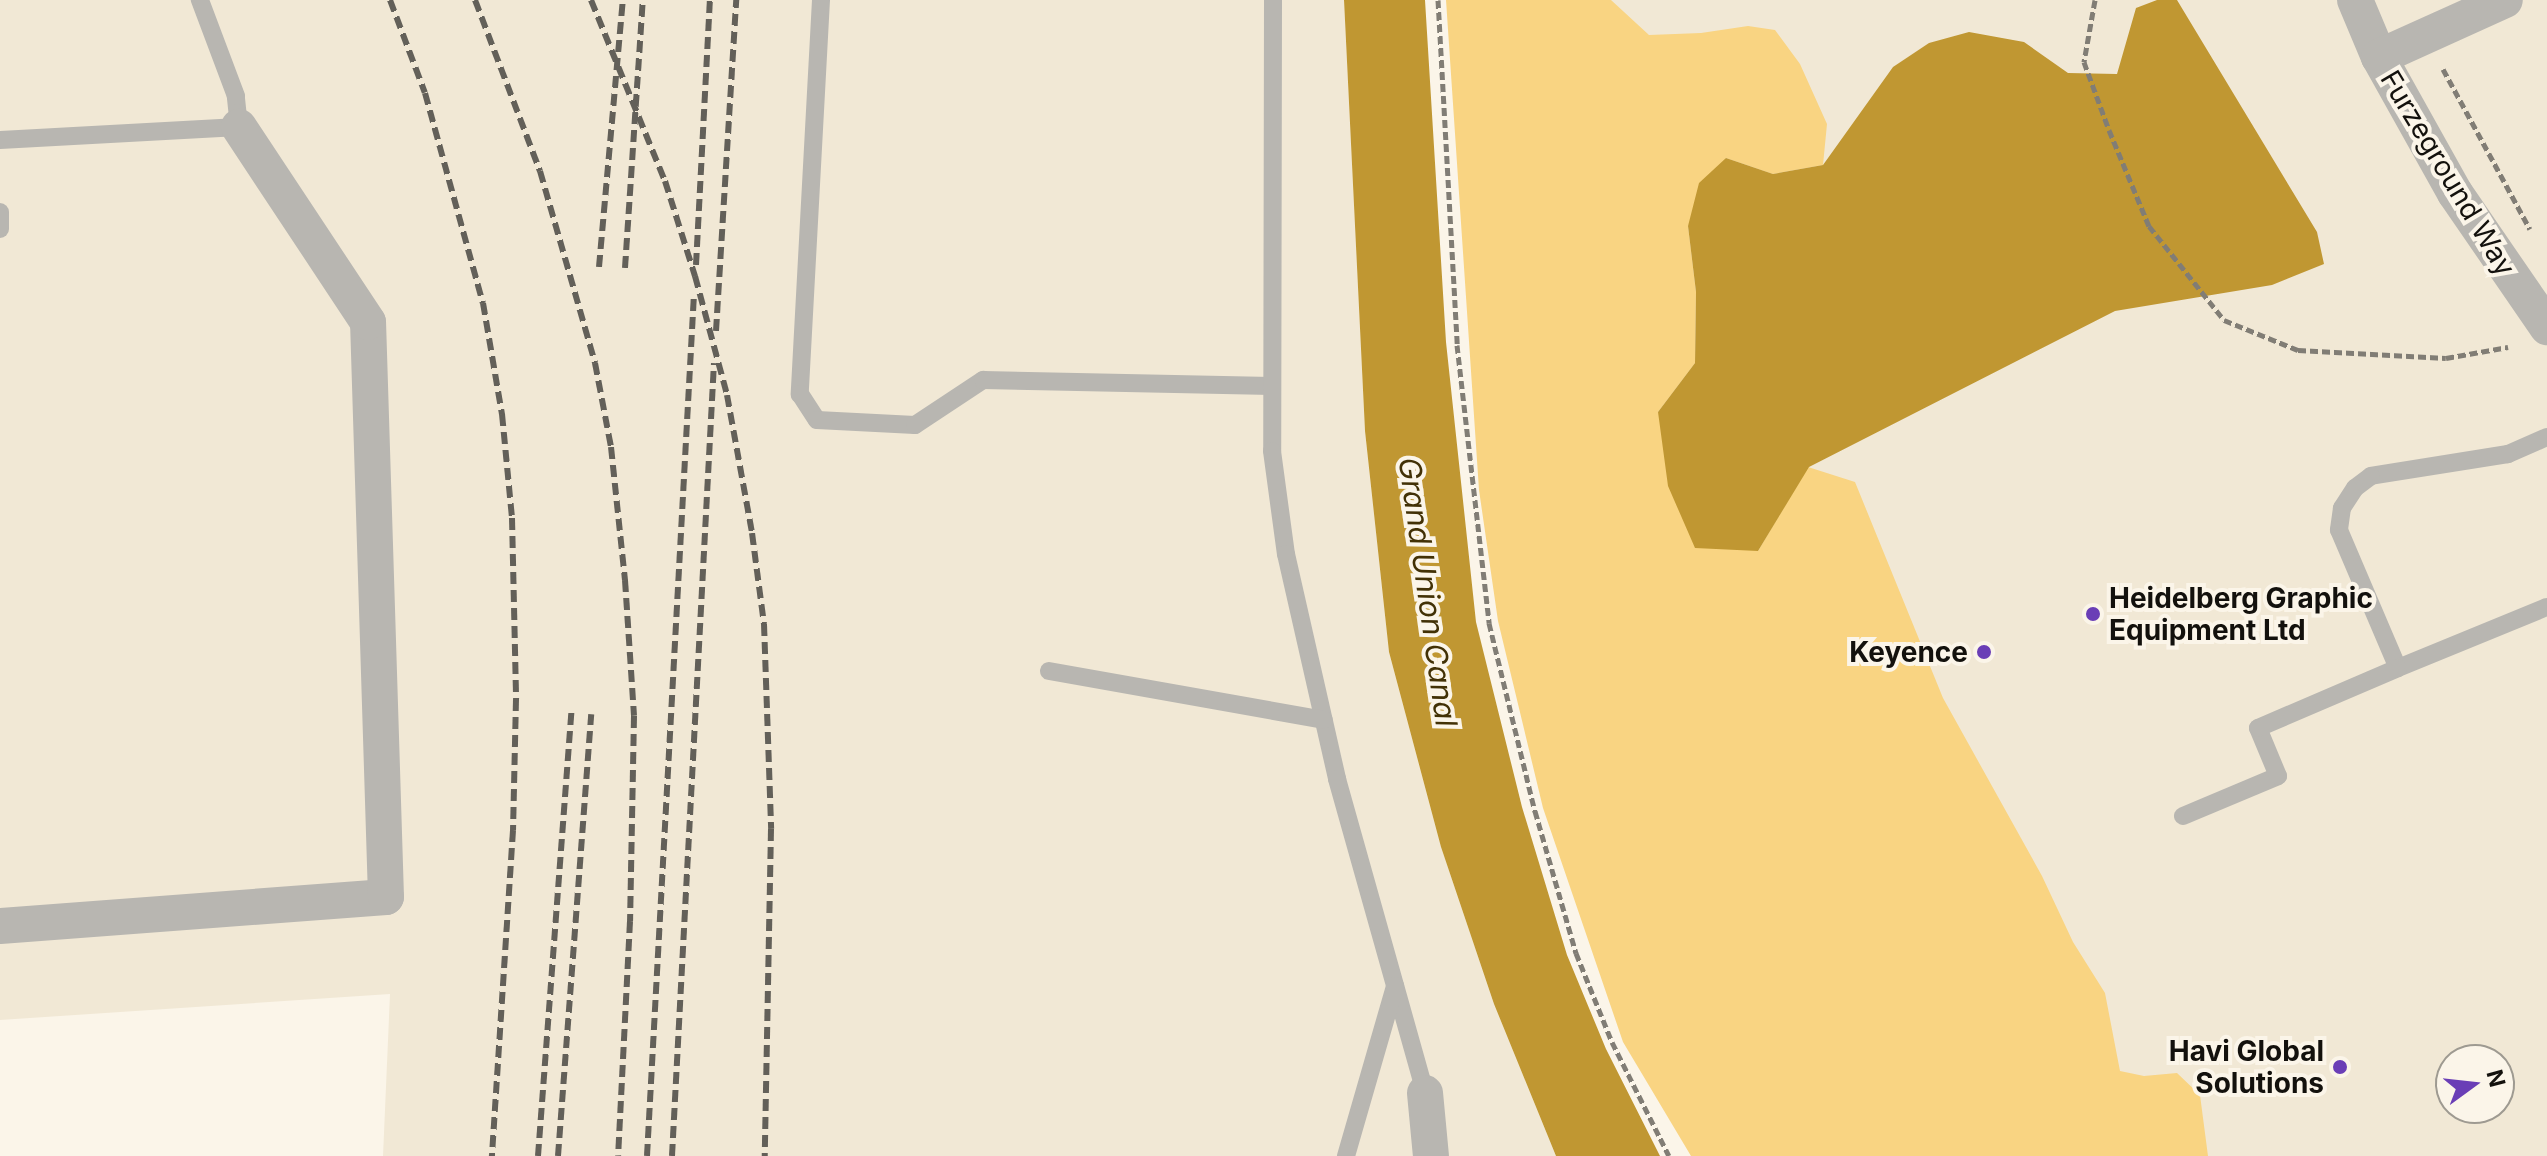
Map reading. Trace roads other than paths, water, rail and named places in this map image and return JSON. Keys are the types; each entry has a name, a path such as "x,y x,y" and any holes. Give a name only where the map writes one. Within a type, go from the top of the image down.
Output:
{"street":[{"name":"Furzeground Way","path":"2355,0 2379,57 2455,193 2547,327"},
{"path":"2379,57 2505,0"},
{"path":"0,926 386,897 368,322 239,127"},
{"path":"1425,1093 1431,1156"}],"lane":[{"path":"0,140 239,127 236,96 200,0"},
{"path":"821,0 800,394 817,420 915,425 983,380 1272,386"},
{"path":"1273,0 1272,451 1286,554 1324,720 1425,1093"},
{"path":"0,212 0,229"},
{"path":"2398,668 2339,530 2342,508 2355,488 2371,476 2508,454 2547,437"},
{"path":"2183,816 2278,776 2258,728 2547,607"},
{"path":"1049,671 1324,720"},
{"path":"1346,1156 1395,986"}],"water":[{"name":"Grand Union Canal","path":"1344,0 1425,0 1446,342 1476,622 1522,807 1567,955 1606,1049 1660,1156 1556,1156 1494,1004 1441,847 1389,652 1365,431"},
{"path":"2157,0 2177,0 2317,232 2324,264 2272,285 2115,311 1809,467 1758,551 1695,548 1668,486 1658,412 1695,363 1696,292 1688,226 1699,183 1726,158 1773,174 1823,165 1893,67 1929,43 1969,32 2024,42 2068,73 2117,74 2136,8"}],"railway":[{"path":"390,0 425,93 483,303 502,414 512,518 516,699 513,830 492,1156"},
{"path":"475,0 540,171 595,363 611,447 625,580 634,716 630,921 618,1156"},
{"path":"591,0 665,181 695,276 727,395 752,533 764,624 771,829 765,1156"},
{"path":"599,267 623,0"},
{"path":"625,268 643,0"},
{"path":"696,265 710,0"},
{"path":"716,331 736,0"},
{"path":"647,1156 694,293"},
{"path":"672,1156 714,363"},
{"path":"538,1156 571,712"},
{"path":"558,1156 591,714"}],"place":[{"name":"Heidelberg Graphic Equipment Ltd","path":"2093,614"},
{"name":"Keyence","path":"1984,652"},
{"name":"Havi Global Solutions","path":"2340,1067"}]}
